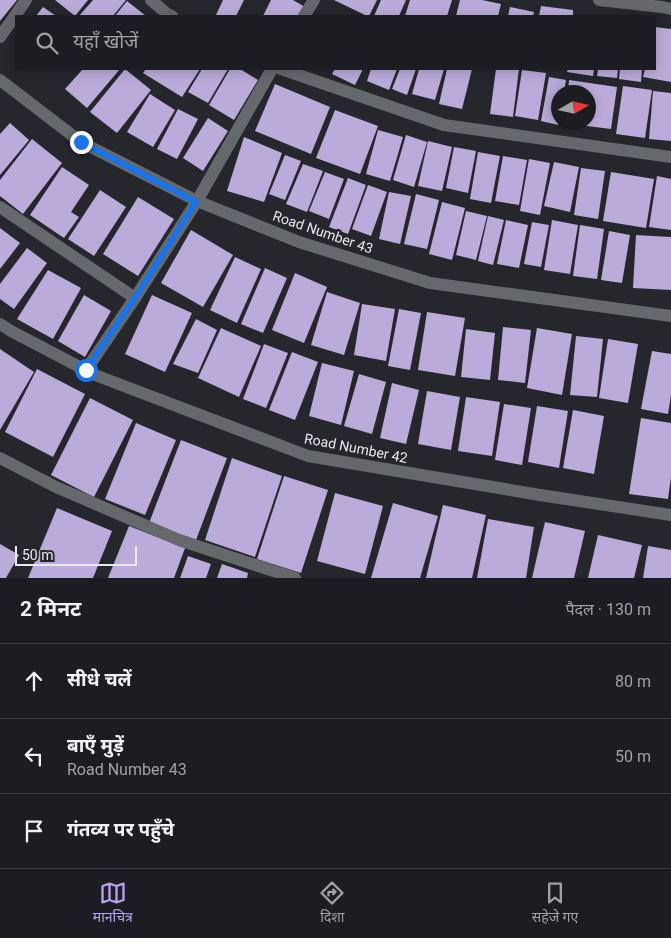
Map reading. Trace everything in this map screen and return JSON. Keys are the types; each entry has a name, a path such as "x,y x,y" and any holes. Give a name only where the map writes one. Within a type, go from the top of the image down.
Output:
{"street":[{"path":"15,15 26,0"},
{"path":"151,0 170,15"},
{"path":"305,15 314,0"},
{"path":"599,0 662,7 671,10"},
{"path":"0,37 15,16"},
{"path":"86,370 135,298 196,202 271,70"},
{"path":"284,70 444,124 671,157"},
{"name":"Road Number 43","path":"0,80 81,142 196,202 299,242 430,283 671,316"},
{"path":"0,207 135,298"},
{"name":"Road Number 42","path":"0,324 95,375 308,456 671,515"},
{"path":"0,458 56,487 179,540 295,578"}],"building":[{"path":"0,0 17,0 0,21"},
{"path":"55,0 88,0 74,15"},
{"path":"93,0 126,0 114,15 80,15"},
{"path":"223,0 244,0 236,15 216,15"},
{"path":"271,0 293,0 305,7 301,15 264,15"},
{"path":"334,0 377,0 370,15 365,15"},
{"path":"381,0 406,0 399,15 374,15"},
{"path":"410,0 452,0 447,15 405,15"},
{"path":"460,0 482,0 501,4 498,15 456,15"},
{"path":"127,1 145,15 116,15"},
{"path":"541,6 573,10 573,15 539,15"},
{"path":"43,7 55,15 37,15"},
{"path":"510,7 534,12 533,15 508,15"},
{"path":"656,27 671,29 671,82 643,77 645,70 656,70"},
{"path":"82,70 119,70 87,108 65,89"},
{"path":"124,70 151,90 117,133 90,112"},
{"path":"145,70 199,70 182,97 143,73"},
{"path":"201,70 227,70 208,103 188,92"},
{"path":"229,70 242,70 258,80 234,120 209,105"},
{"path":"334,70 362,70 355,85 332,74"},
{"path":"371,70 397,70 389,90 367,81"},
{"path":"400,70 416,70 407,95 392,89"},
{"path":"419,70 444,70 435,100 412,94"},
{"path":"447,70 472,70 462,109 439,104"},
{"path":"496,70 519,70 513,117 490,114"},
{"path":"522,70 546,73 538,120 515,116"},
{"path":"568,70 594,70 593,76 567,72"},
{"path":"598,70 618,70 617,78 597,76"},
{"path":"620,70 642,70 641,82 619,79"},
{"path":"549,77 566,80 565,85 551,85 551,123 541,121"},
{"path":"569,80 617,87 611,129 596,127 596,85 569,85"},
{"path":"275,84 330,107 311,154 255,131"},
{"path":"623,86 652,90 645,138 616,134"},
{"path":"653,91 671,93 671,141 649,139"},
{"path":"150,94 175,110 153,147 127,132"},
{"path":"178,109 198,119 177,159 157,149"},
{"path":"335,110 378,126 360,174 316,158"},
{"path":"208,118 228,131 203,171 183,158"},
{"path":"10,123 29,140 0,175 0,134"},
{"path":"378,130 403,137 390,181 366,174"},
{"path":"406,135 427,142 414,187 393,180"},
{"path":"244,137 282,153 264,202 227,191"},
{"path":"32,139 62,163 23,214 0,196 0,180"},
{"path":"428,141 452,147 442,191 418,186"},
{"path":"454,147 476,151 468,193 446,188"},
{"path":"478,152 500,156 491,203 470,199"},
{"path":"285,155 301,161 285,200 269,194"},
{"path":"503,156 527,160 519,205 495,201"},
{"path":"529,159 550,163 540,215 520,211"},
{"path":"554,162 579,167 570,212 544,206"},
{"path":"303,164 323,171 307,212 286,204"},
{"path":"62,167 89,185 71,212 79,217 64,238 30,215"},
{"path":"581,168 605,171 598,219 574,215"},
{"path":"325,172 344,179 329,219 309,211"},
{"path":"611,172 654,179 646,228 603,221"},
{"path":"657,176 671,179 671,230 649,227"},
{"path":"348,178 366,185 348,234 329,227"},
{"path":"368,185 387,192 371,236 352,229"},
{"path":"100,190 126,207 94,256 68,239"},
{"path":"389,192 411,196 400,244 379,239"},
{"path":"416,194 439,200 427,249 404,244"},
{"path":"138,197 174,219 138,276 103,254"},
{"path":"442,202 465,208 452,260 429,254"},
{"path":"466,211 487,216 476,260 456,255"},
{"path":"488,216 504,220 493,265 478,261"},
{"path":"506,220 528,225 519,268 497,264"},
{"path":"552,220 578,225 570,274 544,270"},
{"path":"532,222 549,225 541,267 524,264"},
{"path":"580,225 604,229 597,279 573,276"},
{"path":"0,228 20,243 0,269"},
{"path":"191,230 233,255 203,307 161,283"},
{"path":"609,231 630,235 622,283 601,280"},
{"path":"636,235 671,237 671,290 633,288"},
{"path":"27,248 47,263 14,309 0,299 0,284"},
{"path":"235,257 261,269 237,323 210,310"},
{"path":"265,268 287,278 263,333 241,324"},
{"path":"48,270 81,288 53,339 17,319"},
{"path":"295,273 327,287 304,343 272,330"},
{"path":"327,292 360,303 344,355 311,345"},
{"path":"84,295 111,311 85,357 58,341"},
{"path":"152,295 192,313 165,372 125,354"},
{"path":"362,304 395,309 386,361 354,355"},
{"path":"399,309 421,313 410,370 388,366"},
{"path":"427,312 465,318 455,376 418,370"},
{"path":"196,319 217,330 198,373 173,364"},
{"path":"503,327 531,330 525,383 498,380"},
{"path":"221,328 261,346 239,397 198,378"},
{"path":"537,328 572,334 562,395 527,388"},
{"path":"466,329 495,333 490,380 461,377"},
{"path":"576,336 603,339 597,397 570,395"},
{"path":"608,339 638,344 628,403 599,398"},
{"path":"264,344 288,353 266,408 243,399"},
{"path":"0,349 34,372 0,430"},
{"path":"652,351 671,354 671,395 668,414 641,409"},
{"path":"292,352 318,362 295,420 269,410"},
{"path":"322,363 354,371 341,425 309,416"},
{"path":"37,369 85,394 53,457 5,432"},
{"path":"359,374 386,382 372,434 344,426"},
{"path":"392,383 419,390 406,444 380,438"},
{"path":"427,391 460,397 451,450 418,444"},
{"path":"466,397 500,402 492,456 458,451"},
{"path":"90,398 133,420 94,497 51,475"},
{"path":"504,404 531,408 522,465 495,460"},
{"path":"537,406 568,411 559,468 528,462"},
{"path":"573,410 604,416 594,474 563,468"},
{"path":"641,418 671,423 671,477 668,499 629,494"},
{"path":"136,423 176,440 145,515 105,499"},
{"path":"181,440 227,458 196,540 149,523"},
{"path":"232,458 282,476 255,557 205,540"},
{"path":"284,476 328,490 301,573 257,559"},
{"path":"335,493 383,506 365,574 317,561"},
{"path":"393,503 438,516 420,578 371,578"},
{"path":"443,505 486,515 472,578 426,578"},
{"path":"57,508 112,531 93,578 28,578"},
{"path":"488,519 534,527 526,578 477,578"},
{"path":"545,522 585,531 574,578 532,578"},
{"path":"129,526 185,548 174,578 108,578"},
{"path":"598,535 642,545 634,578 588,578"},
{"path":"0,544 19,555 6,578 0,578"},
{"path":"648,546 671,550 671,578 643,578"},
{"path":"188,556 211,564 206,578 180,578"},
{"path":"222,564 248,573 247,578 217,578"}],"route":[{"path":"81,142 196,202 135,298 86,370"}]}
